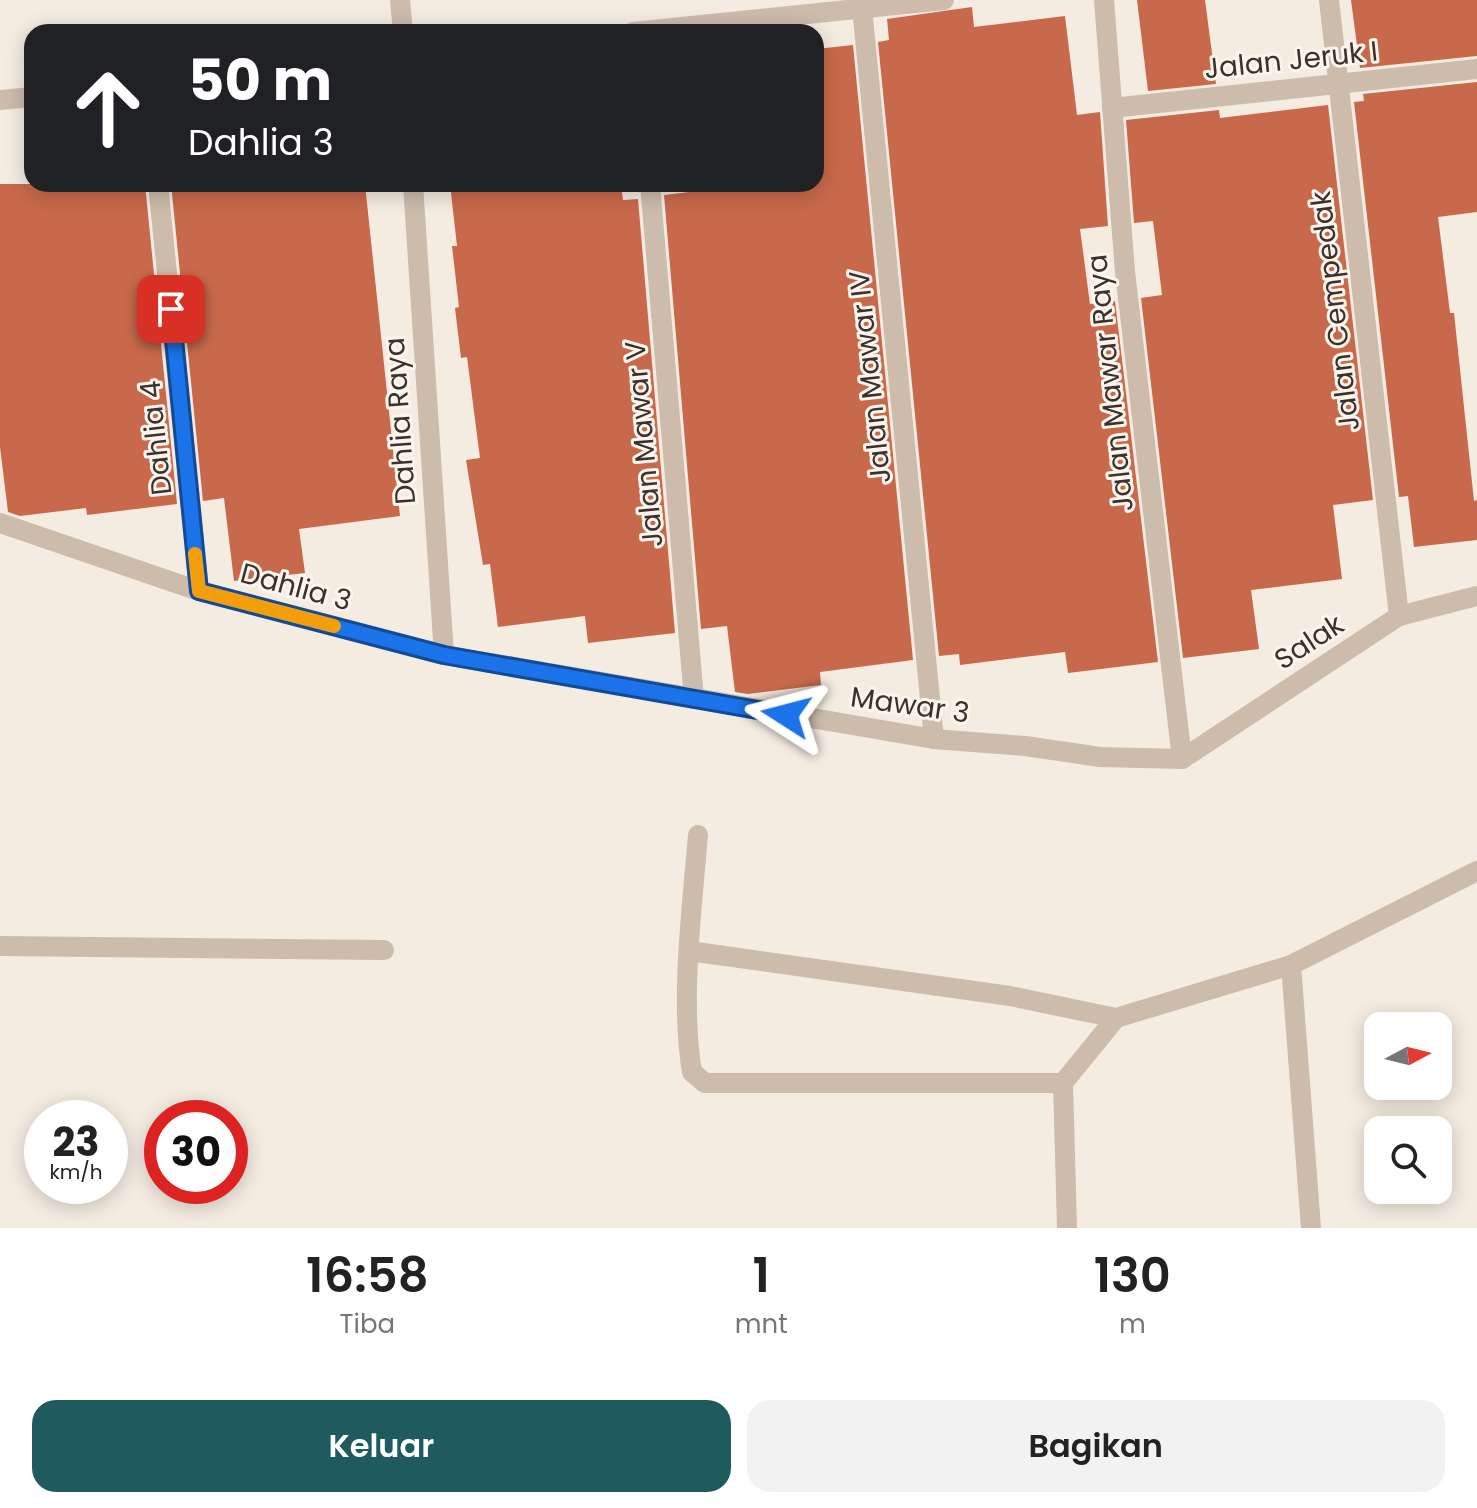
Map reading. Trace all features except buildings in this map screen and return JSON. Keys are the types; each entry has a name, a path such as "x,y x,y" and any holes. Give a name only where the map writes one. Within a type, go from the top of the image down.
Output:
{"street":[{"path":"400,0 402,24"},
{"path":"711,24 944,0"},
{"name":"Jalan Mawar Raya","path":"1104,0 1125,272 1182,759"},
{"name":"Jalan Cempedak","path":"1329,0 1336,84 1399,616"},
{"name":"Jalan Mawar IV","path":"862,8 934,739"},
{"name":"Jalan Jeruk I","path":"1112,108 1477,69"},
{"path":"0,100 24,98"},
{"name":"Dahlia 4","path":"159,192 199,591"},
{"name":"Dahlia Raya","path":"414,192 444,655"},
{"name":"Jalan Mawar V","path":"651,192 694,699"},
{"name":"Dahlia 3","path":"0,523 199,591 444,655"},
{"name":"Salak","path":"1182,759 1399,616 1477,596"},
{"name":"Mawar 3","path":"444,655 934,739 1025,746 1100,757 1182,759"},
{"path":"698,835 689,951 689,1055 692,1072 705,1083 1063,1083"},
{"path":"689,951 1010,996 1116,1018 1291,965 1477,871"},
{"path":"0,946 384,950"},
{"path":"1291,965 1311,1228"},
{"path":"1067,1228 1063,1083 1116,1018"}],"slow traffic":[{"path":"195,554 199,591 334,626"}],"route":[{"path":"171,309 199,591 444,655 786,715"}]}
